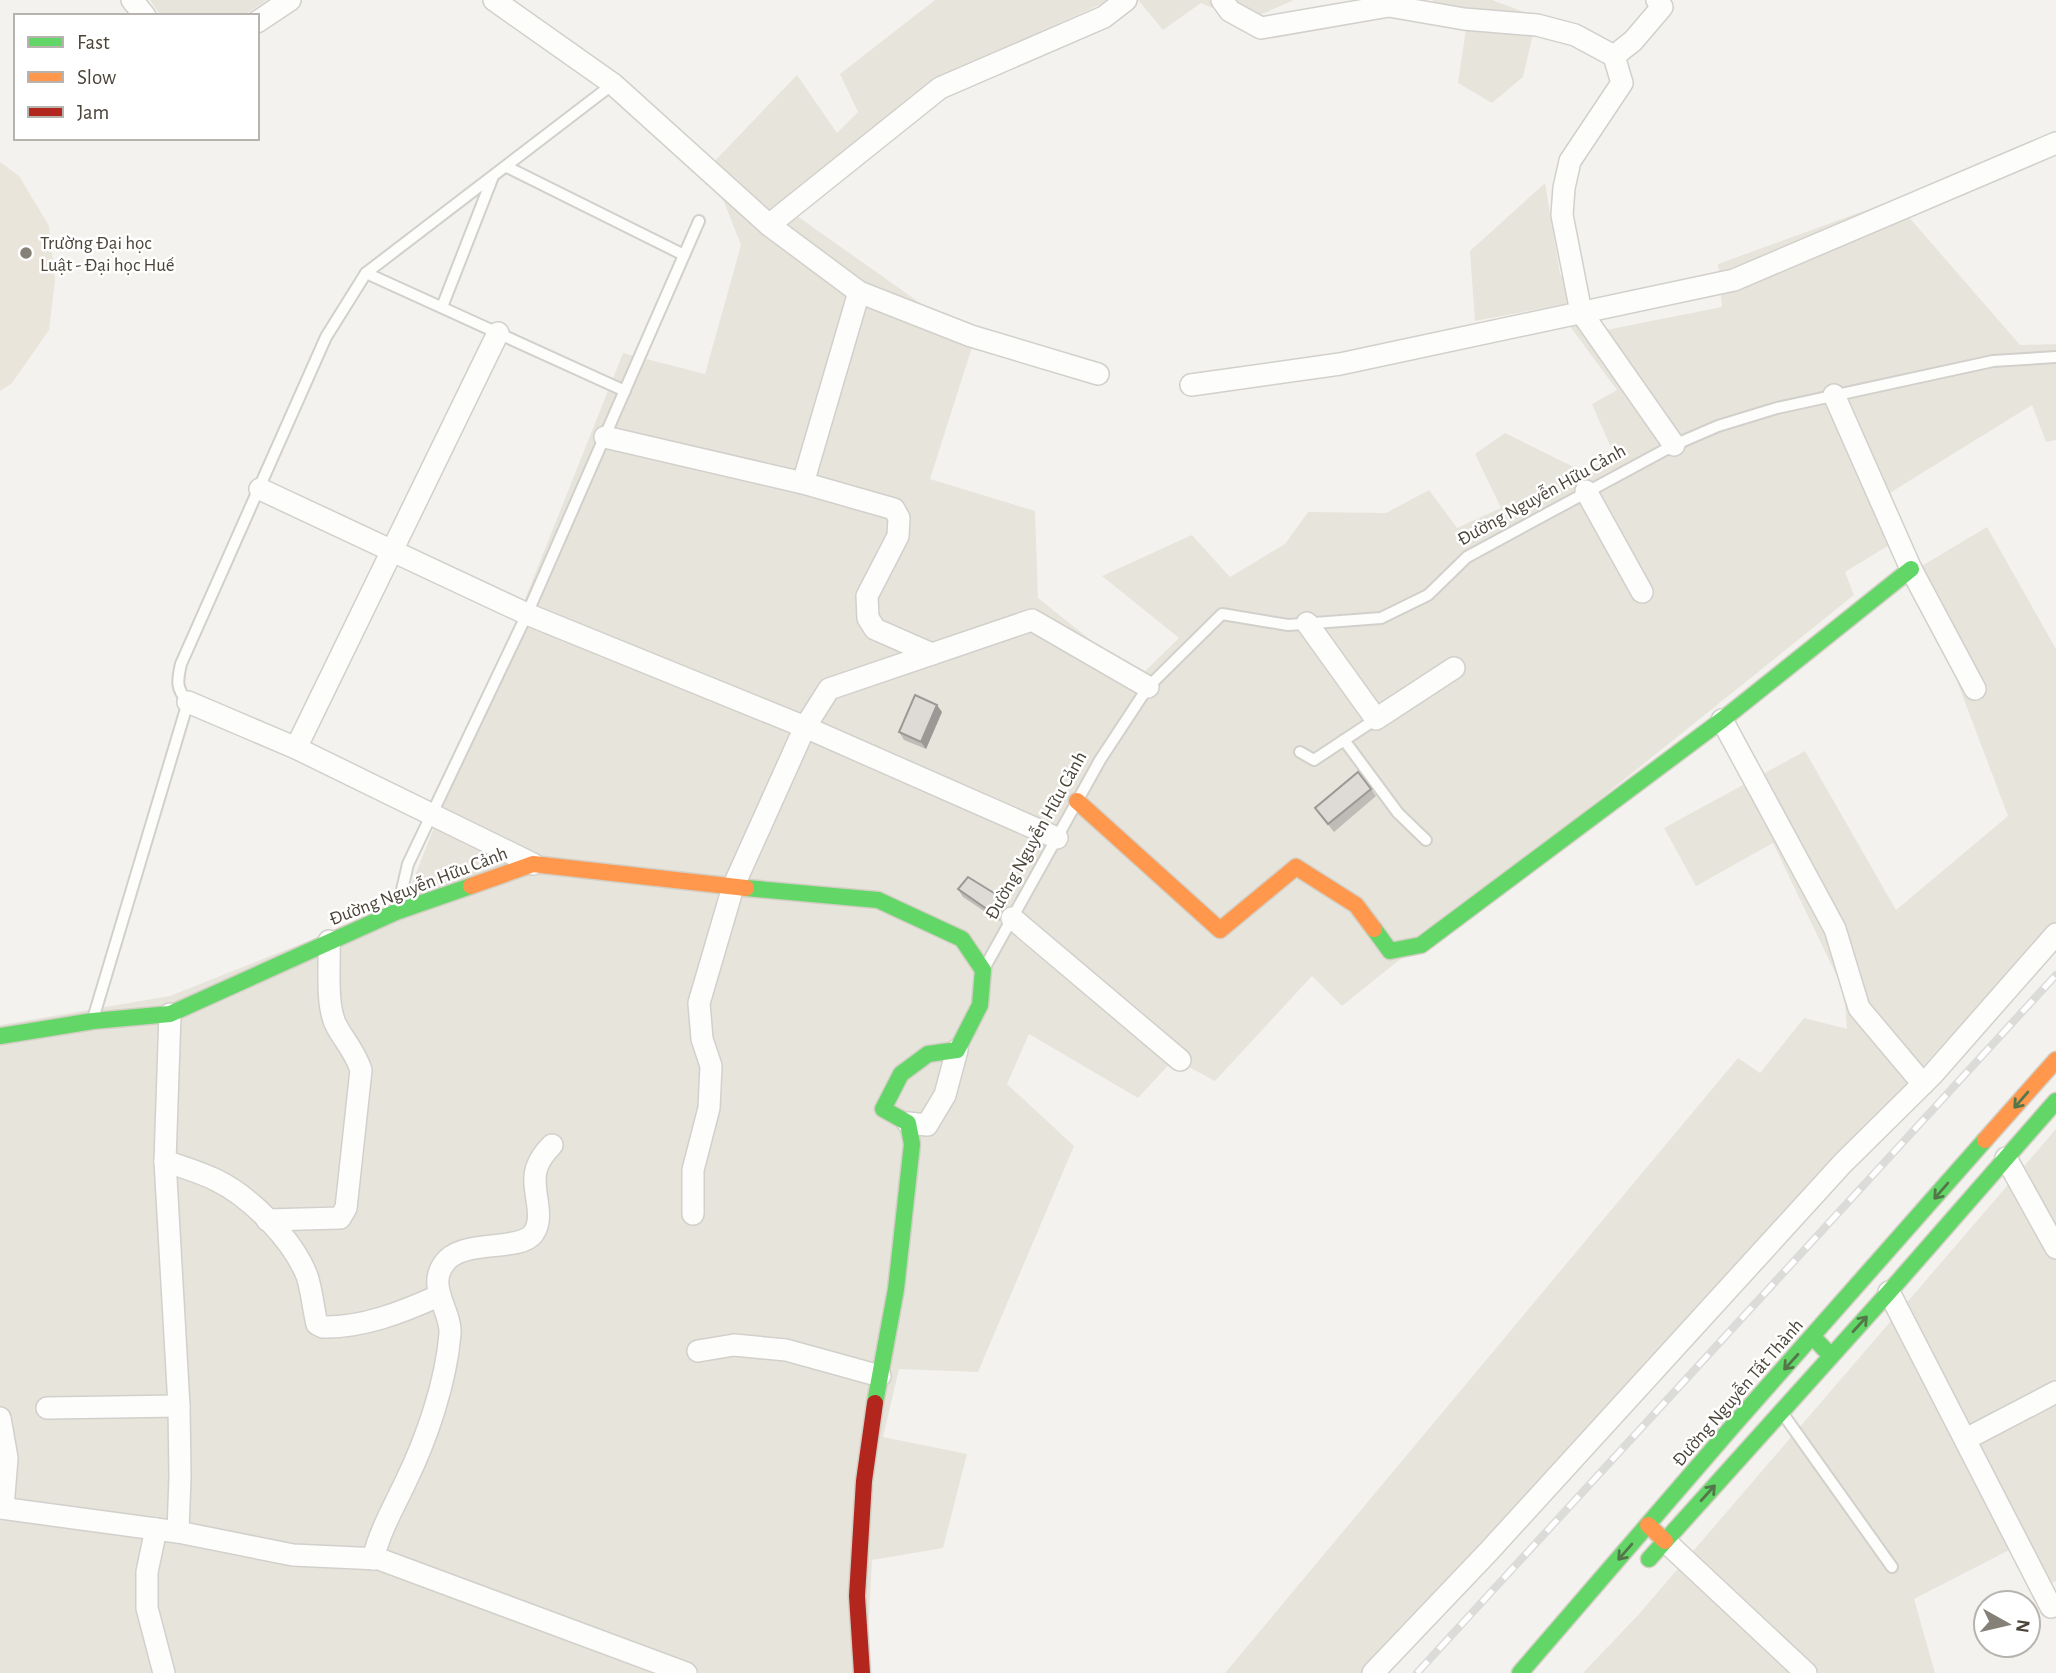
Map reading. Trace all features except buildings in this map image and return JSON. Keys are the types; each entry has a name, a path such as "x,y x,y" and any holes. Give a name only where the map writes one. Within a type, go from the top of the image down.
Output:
{"main road":[{"path":"1077,801 1220,930 1296,867 1356,905 1390,951 1404,950 1421,945 1722,720 1911,569"},
{"name":"Đường Nguyễn Hữu Cảnh","path":"0,1036 93,1021 170,1014 396,912 533,864 733,887 878,900 962,939 983,970"},
{"path":"862,1673 857,1596 864,1481 871,1425 896,1289 912,1144 908,1123 883,1109 901,1074 928,1054 957,1050 980,1005 983,970"},
{"name":"Đường Nguyễn Tất Thành","path":"1520,1673 2056,1060"},
{"path":"1640,1570 2056,1101"},
{"path":"1813,1337 1831,1356"},
{"path":"1648,1525 1665,1541"}],"street":[{"path":"132,0 143,14"},
{"path":"259,21 290,0"},
{"path":"495,0 613,84 769,225 859,292 971,336 1098,374"},
{"path":"769,225 940,88 1104,17 1126,0"},
{"path":"1222,0 1230,11 1261,28 1389,6 1426,6 1464,19 1537,26 1575,35 1614,55 1622,83 1570,161 1562,215 1581,312 1674,445"},
{"path":"1614,55 1633,41 1662,7 1657,0"},
{"path":"1191,385 1340,364 1734,280 2056,143"},
{"path":"803,483 859,292"},
{"path":"296,748 498,332"},
{"path":"1834,396 1911,569 1975,689"},
{"path":"605,437 803,483 894,509 899,518 898,536 867,596 868,618 875,629 932,654"},
{"path":"260,489 527,614 805,727 1057,838"},
{"path":"1586,491 1642,592"},
{"path":"693,1214 693,1170 709,1108 711,1066 702,1039 699,1003 733,887 805,727 829,689 1032,620 1148,687"},
{"path":"1307,623 1376,719 1454,668"},
{"path":"188,702 296,748 533,864"},
{"path":"1722,720 1835,929 1859,1008 1923,1084"},
{"path":"1012,918 1180,1060"},
{"path":"1373,1673 1490,1550 1843,1163 1923,1084 2056,934"},
{"path":"267,1220 335,1218 344,1214 346,1208 361,1070 357,1056 333,1016 329,942"},
{"path":"170,1014 165,1161 178,1406 178,1532"},
{"path":"908,1123 927,1125 945,1095 957,1050"},
{"path":"373,1559 378,1538 405,1484 431,1422 450,1330 438,1296 441,1269 448,1259 472,1248 513,1243 530,1237 535,1232 538,1216 534,1180 536,1167 552,1145"},
{"path":"2007,1158 2056,1248"},
{"path":"165,1161 217,1180 267,1220 295,1251 307,1278 317,1324 323,1327 366,1322 410,1309 438,1296"},
{"path":"1889,1292 2051,1607"},
{"path":"698,1351 734,1345 786,1350 880,1376"},
{"path":"1966,1439 2056,1392"},
{"path":"47,1408 178,1406"},
{"path":"0,1418 7,1458 2,1508 178,1532 293,1555 373,1559 686,1673"},
{"path":"156,1529 147,1572 147,1608 164,1673"},
{"path":"1665,1541 1806,1673"}],"lane":[{"path":"93,1021 188,702 179,693 181,664 326,337 366,272 613,84"},
{"path":"507,167 684,256"},
{"path":"442,307 493,177"},
{"path":"396,912 408,864 527,614 699,221"},
{"path":"366,272 625,391"},
{"name":"Đường Nguyễn Hữu Cảnh","path":"983,970 1100,760 1148,687 1222,614 1287,625 1381,618 1428,595 1467,557 1674,445 1718,426 1765,411 1993,361 2056,357"},
{"path":"1300,752 1314,760 1376,719"},
{"path":"1344,740 1398,813 1426,840"},
{"path":"1782,1412 1892,1567"}],"shaded area":[{"path":"150,0 267,0 246,14 160,14"},
{"path":"935,0 1110,0 991,54 923,96 797,216 974,341 930,479 1035,511 1038,598 1138,678 1179,638 1102,576 1192,535 1230,577 1285,544 1308,512 1386,513 1429,490 1457,528 1501,508 1475,454 1505,433 1582,471 1615,457 1592,404 1617,390 1555,306 1475,321 1470,251 1545,183 1560,274 1606,330 1722,307 1718,264 1894,200 2020,345 2056,344 2056,440 2046,442 2032,405 1872,504 1891,544 1845,572 1854,595 1342,1006 1312,976 1215,1081 1174,1059 1138,1098 1029,1034 1007,1084 1074,1146 978,1372 899,1369 883,1437 967,1454 943,1548 872,1560 866,1673 0,1673 0,1025 170,996 404,903 623,353 705,374 741,245 710,166 797,75 837,133 858,112 840,74"},
{"path":"1138,0 1294,0 1244,22 1201,3 1163,30"},
{"path":"1433,0 1492,0 1537,17 1523,77 1492,103 1458,83 1467,22 1432,18"},
{"name":"Trường Đại học Luật - Đại học Huế","path":"0,162 19,176 49,226 55,280 49,330 12,383 0,391"},
{"path":"1987,527 2056,649 2056,921 1367,1673 1225,1673 1738,1058 1760,1073 1804,1018 1847,1029 1844,991 1773,843 1696,886 1664,828 1805,751 1896,910 2008,816 1915,570"},
{"path":"2056,1129 2056,1581 2038,1588 2019,1545 1914,1599 1935,1673 1583,1673 1639,1614"}],"railway":[{"path":"1417,1673 2056,975"}],"traffic: fast":[{"path":"1374,929 1390,951 1421,945 1722,720 1911,569"},
{"path":"0,1036 93,1021 170,1014 396,912 471,886"},
{"path":"746,888 878,900 962,939 983,970 980,1005 957,1050 928,1054 901,1074 883,1109 908,1123 912,1144 896,1289 875,1403"},
{"path":"1649,1559 2056,1101"},
{"path":"1520,1673 1985,1140"},
{"path":"1813,1337 1831,1356"}],"traffic: slow":[{"path":"1077,801 1220,930 1296,867 1356,905 1374,929"},
{"path":"471,886 533,864 746,888"},
{"path":"1985,1140 2056,1060"},
{"path":"1648,1525 1665,1541"}],"traffic: jam":[{"path":"862,1673 857,1596 864,1481 875,1403"}],"place":[{"name":"Trường Đại học Luật - Đại học Huế","path":"26,253"}]}
